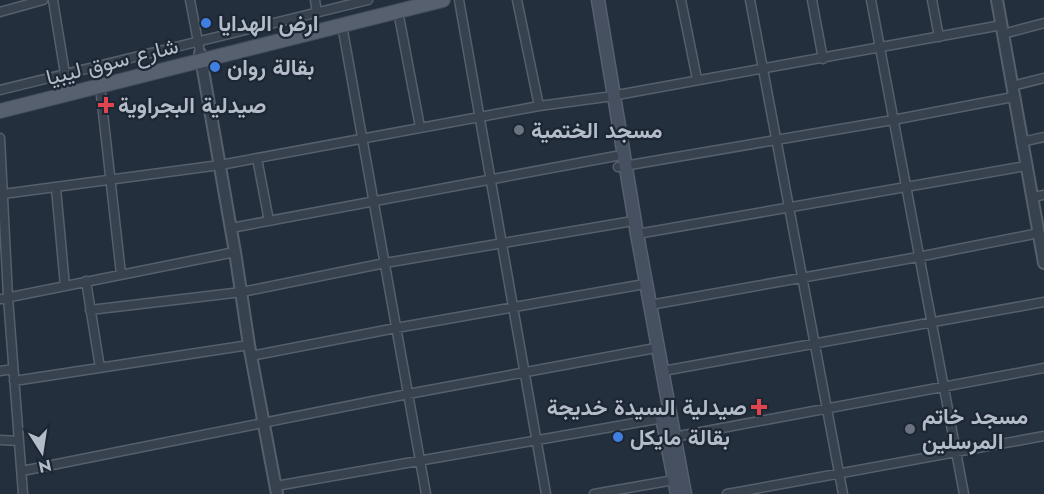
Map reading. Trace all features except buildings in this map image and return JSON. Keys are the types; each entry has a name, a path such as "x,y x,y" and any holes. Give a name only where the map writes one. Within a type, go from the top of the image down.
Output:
{"main road":[{"name":"شارع سوق ليبيا","path":"0,111 100,86 200,52 412,0"},
{"name":"شارع سوق ليبيا","path":"0,103 66,80 342,25 443,0"},
{"path":"590,0 609,96 627,222 676,494"},
{"path":"598,0 609,96"},
{"path":"620,163 637,234 685,494"}],"street":[{"path":"0,12 28,2 42,0"},
{"path":"0,90 66,80 52,0"},
{"path":"190,0 242,292 250,351 277,490 420,460 663,418"},
{"path":"315,0 317,13"},
{"path":"200,52 317,13 368,0"},
{"path":"459,0 546,494"},
{"path":"517,0 538,106"},
{"path":"681,0 697,79"},
{"path":"750,0 778,139 843,494"},
{"path":"812,0 823,58"},
{"path":"871,0 964,494"},
{"path":"932,0 939,37"},
{"path":"997,0 1043,255"},
{"path":"398,11 420,127"},
{"path":"3,194 220,165 420,127 609,96 763,67 939,37 1044,23"},
{"path":"342,25 426,494"},
{"path":"231,228 490,181 893,120 1012,91 1044,78"},
{"path":"100,86 121,274"},
{"path":"1021,142 1044,137"},
{"path":"0,138 4,298 22,471 21,494"},
{"path":"257,158 269,221"},
{"path":"637,234 1026,166"},
{"path":"56,188 65,286"},
{"path":"1032,197 1044,195"},
{"path":"90,310 242,292 385,263 627,222"},
{"path":"650,305 1039,233"},
{"path":"4,298 235,252"},
{"path":"86,281 100,368"},
{"path":"14,381 100,368 250,351 639,285"},
{"path":"663,371 1044,302"},
{"path":"22,471 408,394 650,349"},
{"path":"674,437 1044,368"},
{"path":"0,371 13,369"},
{"path":"727,494 1044,436"},
{"path":"0,440 19,441"},
{"path":"594,494 674,480"}],"place":[{"name":"ارض الهدايا","path":"206,23"},
{"name":"بقالة روان","path":"215,67"},
{"name":"صيدلية البجراوية","path":"106,105"},
{"name":"مسجد الختمية","path":"519,130"},
{"name":"صيدلية السيدة خديجة","path":"759,407"},
{"name":"مسجد خاتم المرسلين","path":"910,429"},
{"name":"بقالة مايكل","path":"618,437"}]}
